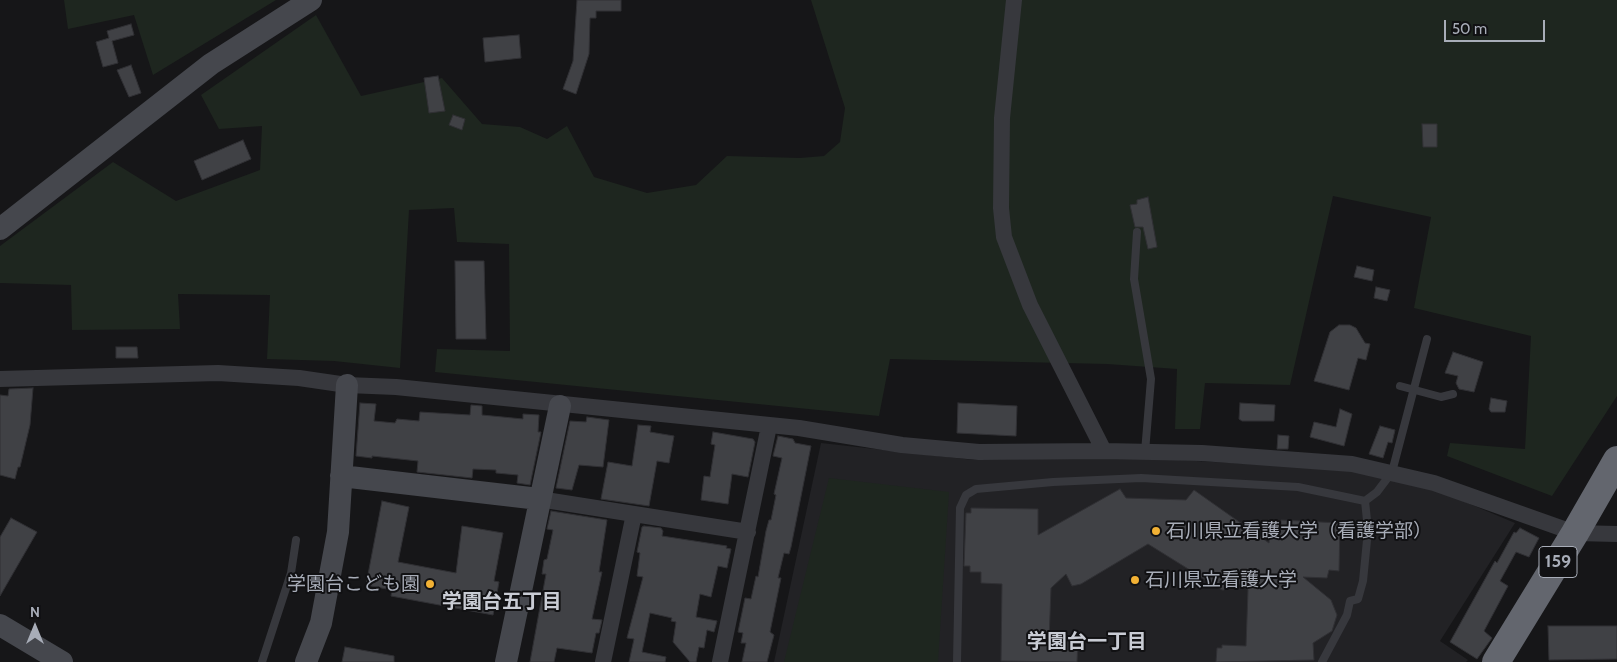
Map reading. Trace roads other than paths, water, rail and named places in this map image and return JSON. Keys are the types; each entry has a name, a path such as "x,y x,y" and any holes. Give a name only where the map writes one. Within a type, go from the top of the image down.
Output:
{"highway":[{"name":"159","path":"1499,661 1617,460"}],"street":[{"path":"0,229 211,64 310,0"},
{"path":"1014,0 1002,118 1001,208 1004,237 1030,305 1104,451"},
{"path":"0,379 218,373 299,378 347,385 396,387 560,406 769,426 902,446 979,452 1104,451 1211,454 1352,464 1434,482 1575,534 1617,534"},
{"path":"306,662 320,623 338,532 347,385"},
{"path":"506,662 560,406"},
{"path":"720,662 769,426"},
{"path":"341,476 539,499 748,532"},
{"path":"603,662 634,514"},
{"path":"0,625 62,662"}],"lane":[{"path":"1137,232 1134,279 1151,378 1145,452"},
{"path":"957,662 960,508 966,495 976,489 1053,482 1141,478 1298,487 1365,501 1377,492 1392,472 1427,339"},
{"path":"1400,386 1441,397 1453,394"},
{"path":"1322,662 1347,615 1350,601 1358,599 1361,590 1368,530 1365,501"},
{"path":"262,662 291,573 296,540"}],"place":[{"name":"石川県立看護大学（看護学部）","path":"1156,531"},
{"name":"石川県立看護大学","path":"1135,580"},
{"name":"学園台こども園","path":"430,584"}],"district":[{"name":"学園台五丁目","path":"502,602"},
{"name":"学園台一丁目","path":"1087,642"}]}
